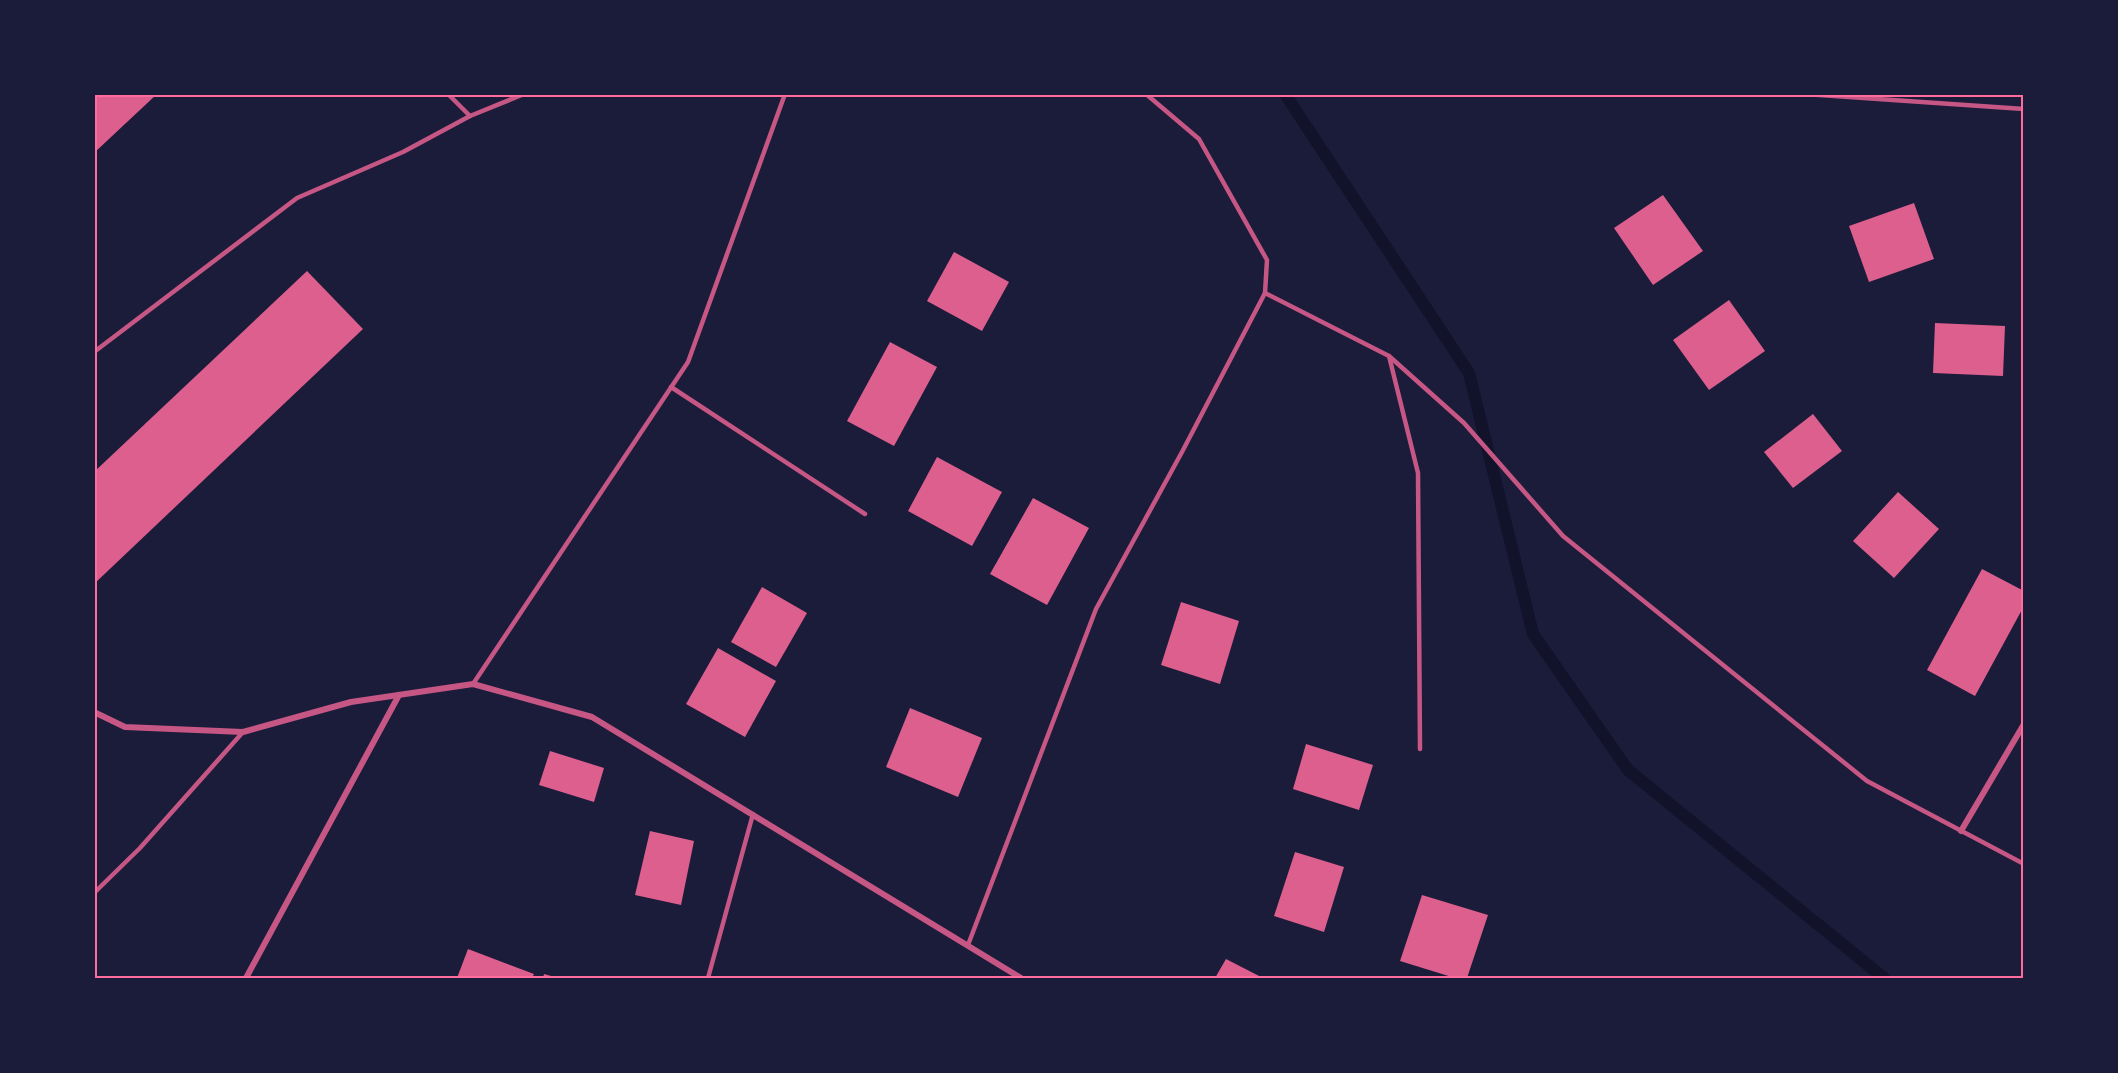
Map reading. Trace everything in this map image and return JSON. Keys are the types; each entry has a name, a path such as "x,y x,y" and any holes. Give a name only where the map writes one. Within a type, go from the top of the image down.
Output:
{"street":[{"path":"94,712 124,727 243,732 351,702 473,684 592,717 1021,978"},
{"path":"246,978 399,695"},
{"path":"1961,831 2024,724"}],"lane":[{"path":"448,94 470,116"},
{"path":"94,352 297,198 403,152 470,116 524,94"},
{"path":"473,684 687,362 785,94"},
{"path":"968,945 1096,609 1265,293 1267,260 1199,139 1146,94"},
{"path":"1805,94 2024,109"},
{"path":"1265,293 1389,357 1464,423 1563,536 1867,781 2024,864"},
{"path":"1389,357 1418,473 1420,749"},
{"path":"671,387 865,514"},
{"path":"94,893 140,848 243,732"},
{"path":"708,978 753,814"}],"building":[{"path":"94,94 157,94 94,153"},
{"path":"1663,195 1703,251 1653,285 1614,228"},
{"path":"1914,203 1934,259 1869,282 1849,226"},
{"path":"954,252 1009,282 982,331 927,301"},
{"path":"307,271 363,329 94,584 94,472"},
{"path":"1729,300 1765,351 1709,390 1673,340"},
{"path":"1935,323 2005,326 2003,376 1933,373"},
{"path":"890,342 937,367 894,446 847,421"},
{"path":"1813,414 1842,451 1793,488 1764,452"},
{"path":"937,457 1002,492 972,546 908,511"},
{"path":"1898,492 1939,529 1894,578 1853,541"},
{"path":"1033,498 1089,528 1047,605 990,574"},
{"path":"1982,569 2024,591 2024,606 1975,696 1927,670"},
{"path":"762,587 807,613 776,667 731,642"},
{"path":"1181,602 1239,621 1220,684 1161,665"},
{"path":"718,648 776,681 745,737 686,704"},
{"path":"910,708 982,738 958,797 886,767"},
{"path":"1306,744 1373,765 1359,810 1293,789"},
{"path":"550,751 604,768 594,802 539,785"},
{"path":"650,831 694,841 681,905 635,895"},
{"path":"1295,852 1344,867 1324,932 1274,916"},
{"path":"1422,895 1488,915 1467,978 1455,978 1400,961"},
{"path":"468,949 534,974 532,978 457,978"},
{"path":"1226,959 1263,978 1215,978"},
{"path":"544,974 558,978 543,978"}],"waterway":[{"path":"1285,94 1469,373 1533,634 1628,770 1884,978"}]}
